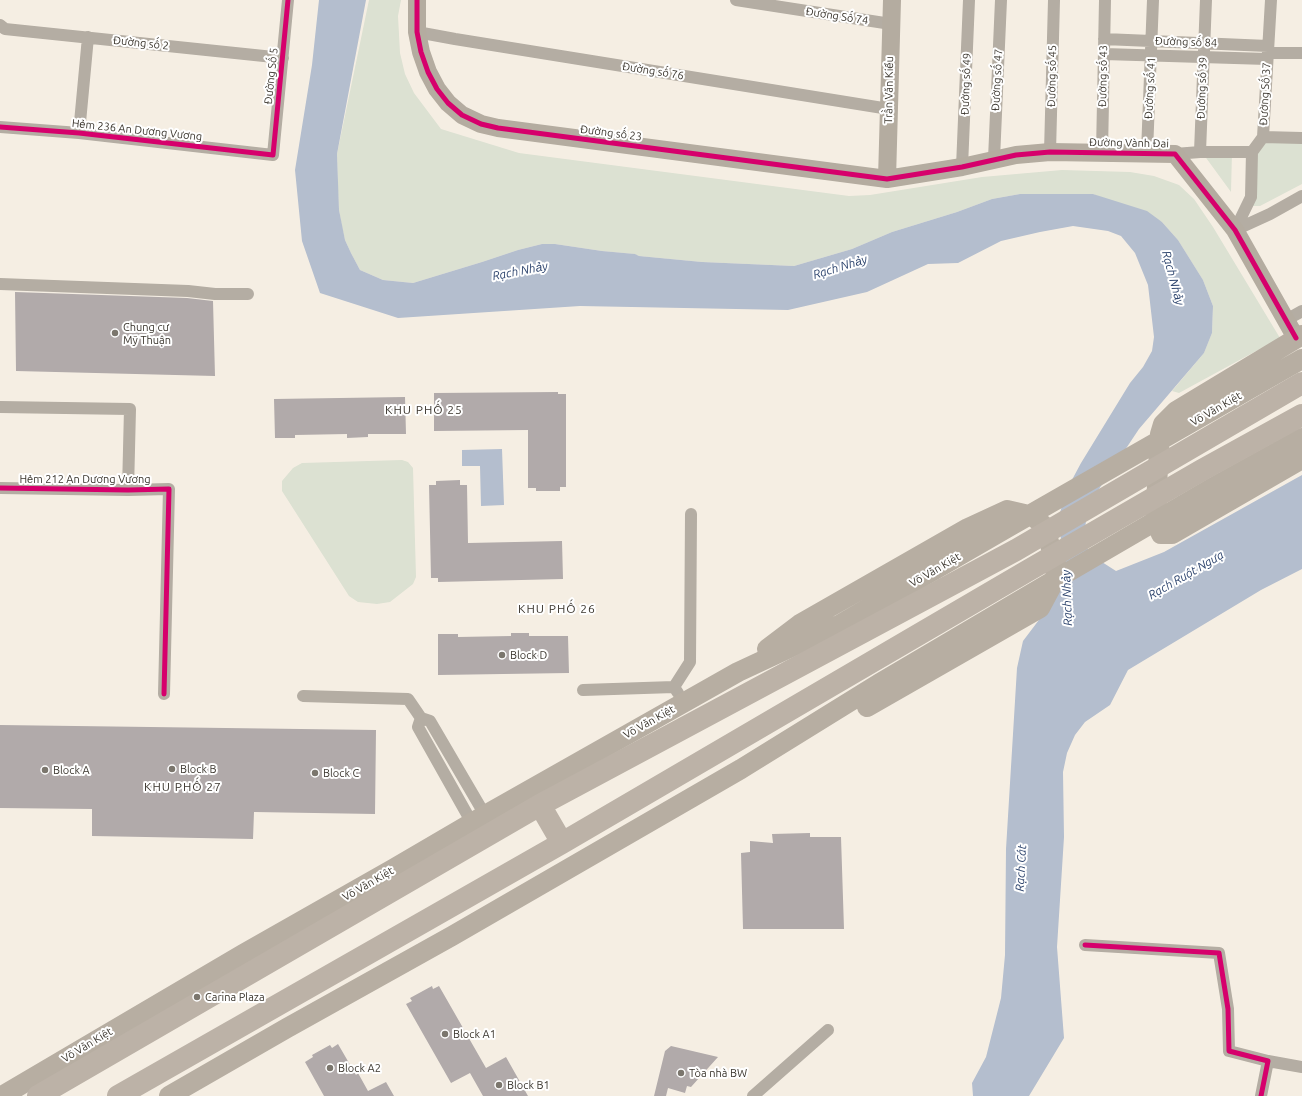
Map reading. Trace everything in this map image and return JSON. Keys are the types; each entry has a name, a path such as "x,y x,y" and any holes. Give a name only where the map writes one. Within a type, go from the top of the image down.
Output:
{"highway":[{"name":"Võ Văn Kiệt","path":"38,1096 540,805 1016,550 1302,383"},
{"path":"118,1096 562,843 1029,570 1207,479 1302,415"},
{"path":"540,805 562,843"}],"main road":[{"path":"1299,337 1176,411 1163,424 1160,434 1156,520 1161,534 1172,534 1302,459"},
{"name":"Võ Văn Kiệt","path":"2,1096 223,966 479,819 679,695 738,672 841,624 1302,359"},
{"path":"169,1096 452,936 741,768 880,683 1046,585 1207,479 1302,438"},
{"path":"738,672 800,624 968,528 1007,510 1032,516 1044,526 1056,564 1055,580 1040,608 806,742 741,768"}],"street":[{"name":"Đường Số 5","path":"273,154 288,0"},
{"name":"Đường số 23","path":"417,0 417,32 421,52 436,89 448,103 462,115 481,124 498,128 887,179"},
{"name":"Đường Số 74","path":"736,0 891,24"},
{"name":"Trần Văn Kiểu","path":"887,179 892,0"},
{"name":"Đường số 49","path":"962,167 969,0"},
{"name":"Đường số 47","path":"994,159 1001,0"},
{"name":"Đường số 45","path":"1050,152 1054,0"},
{"name":"Đường số 43","path":"1102,152 1105,0"},
{"name":"Đường số 41","path":"1147,152 1153,0"},
{"name":"Đường số 39","path":"1200,152 1206,0"},
{"name":"Đường Số 37","path":"1252,152 1263,137 1271,0"},
{"name":"Đường số 2","path":"0,25 5,29 282,58"},
{"name":"Đường số 76","path":"417,32 455,40 889,110"},
{"path":"79,133 88,37"},
{"name":"Đường số 84","path":"1104,39 1204,43 1268,53"},
{"name":"Đường số 84","path":"1104,54 1204,57 1268,53 1302,53"},
{"name":"Hẻm 236 An Dương Vương","path":"0,128 79,133 273,154"},
{"path":"1263,137 1302,138"},
{"name":"Đường Vành Đai","path":"887,179 962,167 1016,155 1050,152 1147,152 1175,154 1235,230 1286,320 1299,337"},
{"path":"1175,154 1200,152 1252,152 1251,197 1235,230"},
{"path":"1235,230 1270,214 1302,196"},
{"path":"0,284 188,291 215,294 248,294"},
{"path":"1286,320 1302,311"},
{"path":"0,407 130,409 128,490"},
{"name":"Hẻm 212 An Dương Vương","path":"0,488 128,490 169,488 164,694"},
{"path":"584,690 679,695 690,662 691,514"},
{"path":"303,696 408,699 420,718 430,721 471,790 479,819"},
{"path":"420,718 418,727 458,797 479,819"},
{"path":"458,797 471,790"},
{"path":"1085,945 1219,953 1228,1009 1229,1051 1268,1061 1302,1067"},
{"path":"752,1096 828,1030"},
{"path":"1261,1096 1268,1061"}],"green space":[{"path":"369,0 401,0 398,16 400,53 405,74 414,93 441,129 519,153 849,196 870,195 982,177 1062,170 1130,172 1154,176 1179,185 1194,199 1213,227 1280,338 1179,393 1172,391 1204,353 1212,333 1213,306 1203,280 1178,240 1162,222 1093,194 1020,194 992,199 957,212 892,232 852,249 794,266 702,262 639,256 634,254 555,244 542,244 518,250 413,283 383,280 360,270 351,253 345,240 342,227 338,191 337,154"},
{"path":"1302,140 1302,184 1260,206 1253,206 1255,151 1261,142"},
{"path":"1201,151 1232,152 1231,192"},
{"path":"402,460 408,462 413,468 416,577 413,584 390,602 377,604 358,602 349,596 282,491 282,481 293,468 302,463"}],"water":[{"path":"319,0 366,0 337,154 339,210 345,240 360,270 383,280 413,283 518,250 542,244 555,244 635,254 639,256 702,262 794,266 852,249 892,232 957,212 992,199 1020,194 1093,194 1147,211 1162,222 1178,240 1203,280 1213,306 1212,333 1204,353 1139,429 1097,492 1087,513 1085,544 1091,555 1116,571 1164,552 1302,475 1302,569 1261,590 1128,670 1110,705 1085,722 1075,735 1067,753 1063,772 1064,837 1057,947 1064,1038 1029,1096 973,1096 972,1083 986,1057 1001,998 1005,955 1006,849 1017,668 1023,641 1051,604 1062,577 1060,513 1066,491 1081,463 1130,383 1143,367 1152,351 1154,337 1148,285 1135,253 1121,236 1108,231 1073,226 1001,241 958,263 928,264 867,292 788,310 580,306 398,318 320,293 302,241 295,170 312,65"},
{"path":"502,449 504,505 481,506 480,466 462,466 462,450"}],"building":[{"name":"Chung cư Mỹ Thuận","path":"15,292 187,298 213,301 215,376 16,371"},
{"path":"558,392 558,394 566,394 566,487 560,487 560,491 536,491 536,488 528,488 528,430 434,431 434,393"},
{"path":"405,397 406,434 368,434 368,437 347,438 347,434 295,435 295,438 275,438 274,399"},
{"path":"460,480 460,485 467,485 468,543 562,541 563,579 438,582 438,578 431,578 429,485 436,485 436,481"},
{"name":"Block D","path":"511,633 529,633 529,636 568,636 569,673 438,675 438,634 458,634 458,637 511,636"},
{"path":"0,725 376,730 375,814 254,812 253,839 92,836 92,809 0,808"},
{"path":"810,833 810,837 841,837 844,929 743,929 741,853 750,852 750,841 773,843 772,834"},
{"name":"Block A1","path":"432,986 433,989 439,986 486,1068 506,1057 528,1096 483,1096 470,1073 451,1083 406,1004 412,1001 410,998"},
{"name":"Block A2","path":"338,1044 356,1075 358,1073 368,1091 386,1082 394,1096 324,1096 305,1062 313,1057 312,1055 330,1045 332,1048"},
{"name":"Tòa nhà BW","path":"671,1046 718,1057 691,1087 687,1086 685,1093 668,1088 666,1096 654,1096 665,1051"}],"cycle path":[{"path":"0,127 79,133 273,155 288,0"},
{"path":"417,0 417,32 421,52 428,72 437,89 448,103 462,115 481,124 498,128 887,179 962,167 1016,155 1050,152 1175,154 1235,230 1296,338"},
{"path":"0,488 128,490 169,489 164,694"},
{"path":"1085,945 1219,953 1228,1009 1229,1051 1268,1061 1261,1096"}],"place":[{"name":"Chung cư Mỹ Thuận","path":"115,333"},
{"name":"Block D","path":"502,655"},
{"name":"Block B","path":"172,769"},
{"name":"Block A","path":"45,770"},
{"name":"Block C","path":"315,773"},
{"name":"Carina Plaza","path":"197,997"},
{"name":"Block A1","path":"445,1034"},
{"name":"Block A2","path":"330,1068"},
{"name":"Tòa nhà BW","path":"681,1073"},
{"name":"Block B1","path":"499,1085"}],"district":[{"name":"KHU PHỐ 25","path":"424,410"},
{"name":"KHU PHỐ 26","path":"557,609"},
{"name":"KHU PHỐ 27","path":"183,787"}],"water label":[{"name":"Rạch Nhảy","path":"840,267"},
{"name":"Rạch Nhảy","path":"520,271"},
{"name":"Rạch Nhảy","path":"1173,278"},
{"name":"Rạch Ruột Ngựa","path":"1186,575"},
{"name":"Rạch Nhảy","path":"1067,598"},
{"name":"Rạch Cát","path":"1021,868"}]}
